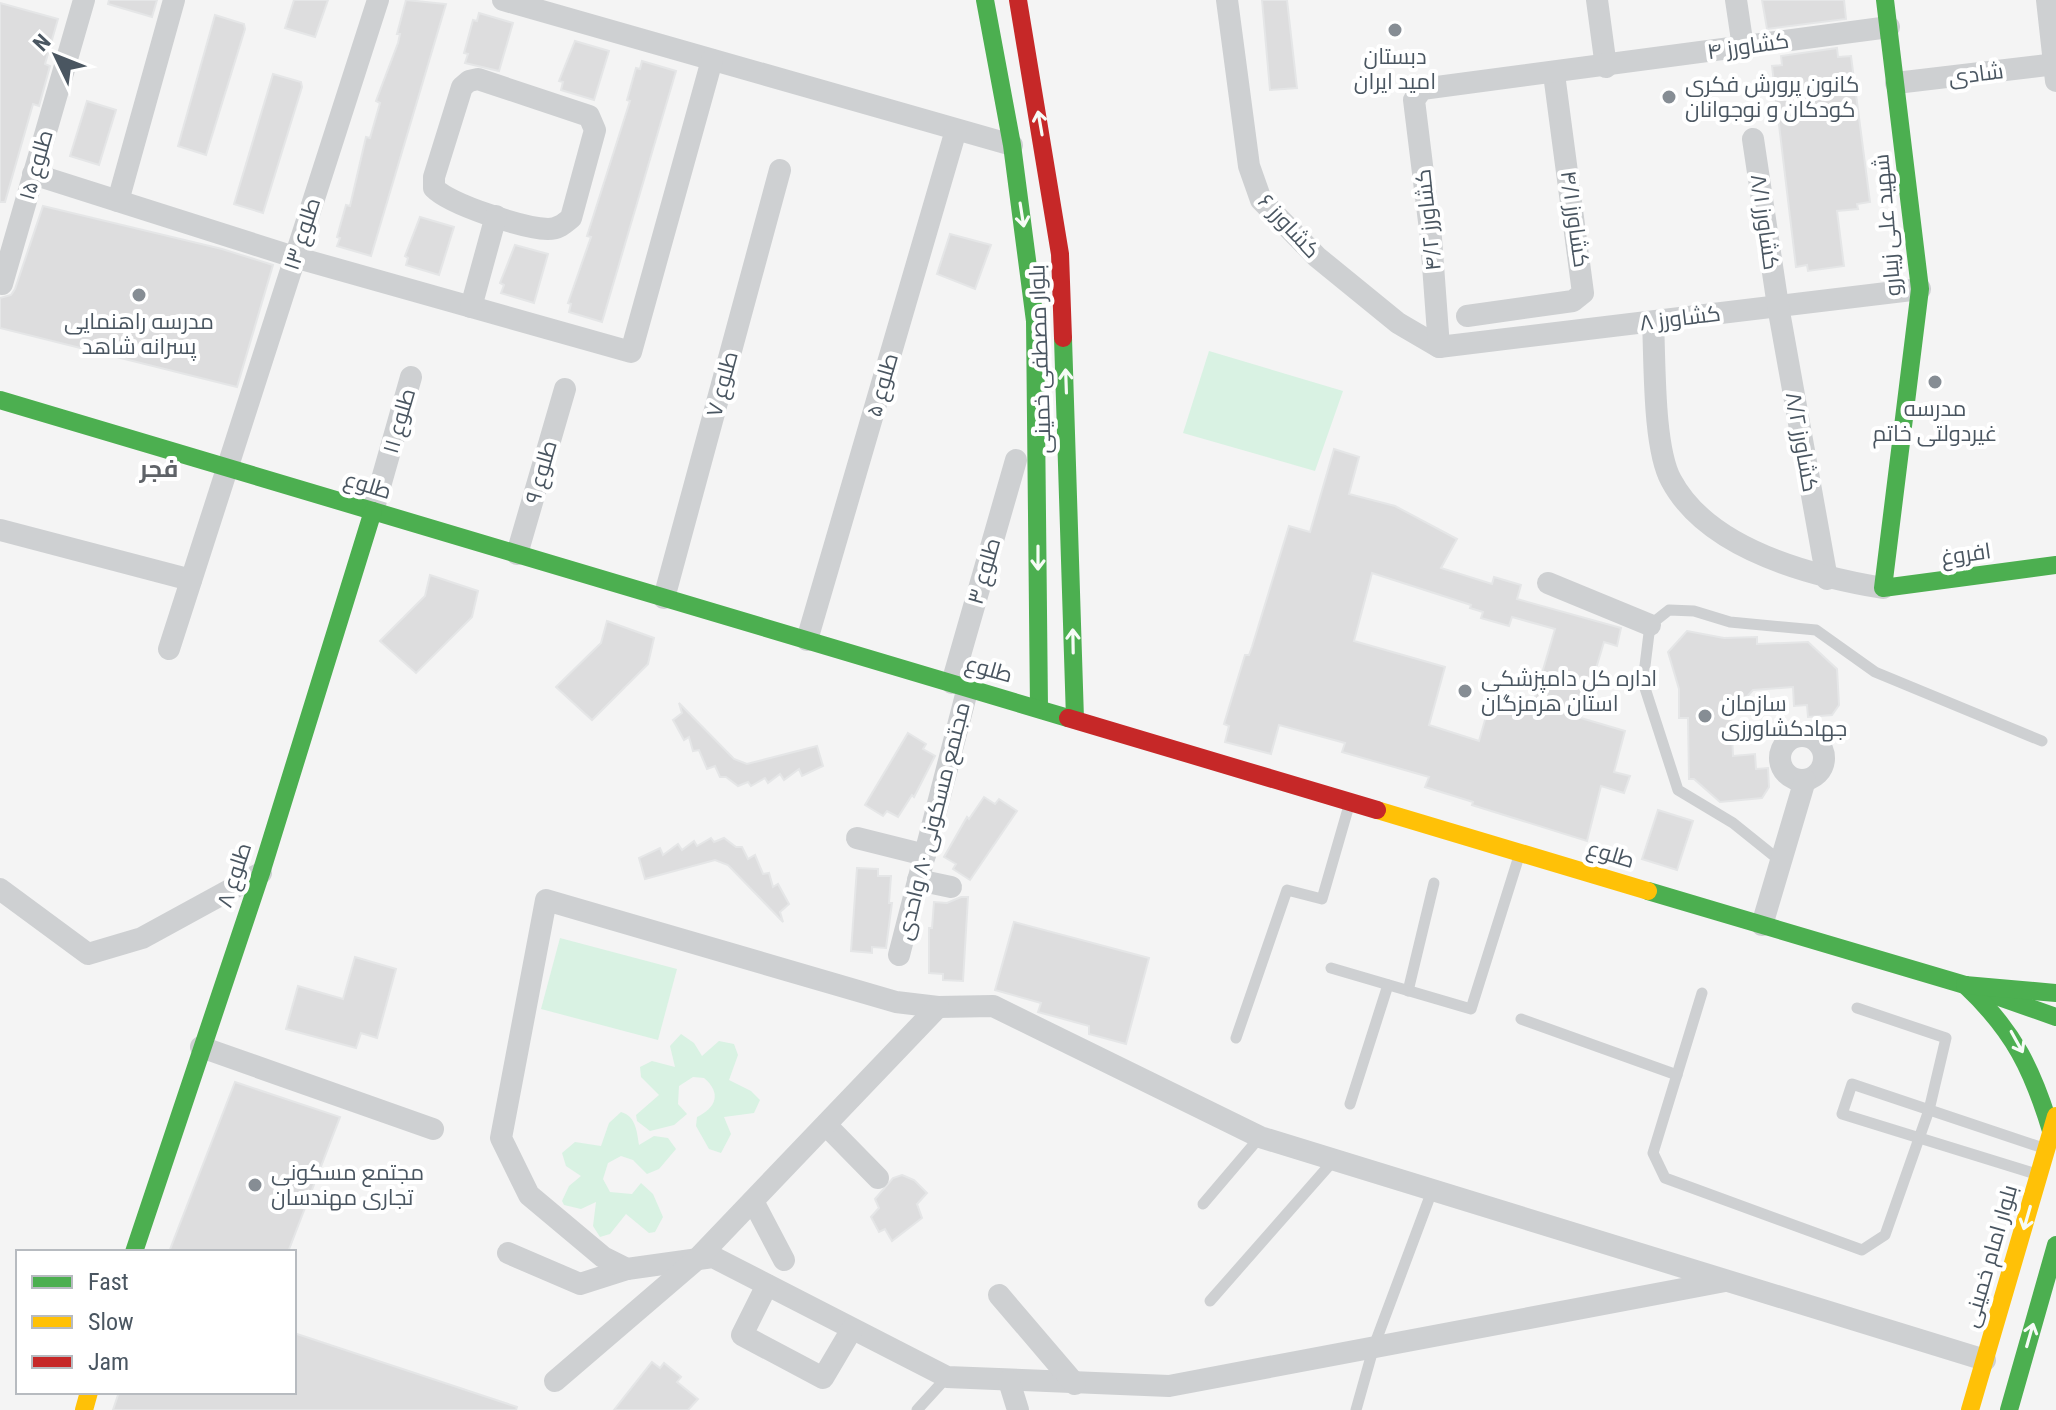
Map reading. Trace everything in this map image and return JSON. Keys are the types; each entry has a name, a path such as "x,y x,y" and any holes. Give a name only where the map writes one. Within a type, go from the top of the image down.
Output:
{"street":[{"path":"118,201 174,0"},
{"name":"طلوع ۱۳","path":"169,649 225,467 378,0"},
{"path":"503,0 1012,145"},
{"name":"بلوار مصطفی خمینی","path":"985,0 1012,145 1035,321 1039,708"},
{"name":"بلوار مصطفی خمینی","path":"1018,0 1047,157 1060,254 1075,719"},
{"name":"کشاورز ۶","path":"1227,0 1251,175 1261,200 1317,257 1398,323 1439,347"},
{"path":"1597,0 1606,67"},
{"path":"1736,0 1743,47"},
{"name":"شهید علی زیبارو","path":"1883,588 1920,289 1885,0"},
{"path":"2047,0 2055,70"},
{"name":"طلوع ۱۵","path":"2,284 77,2"},
{"name":"کشاورز ۴","path":"1416,94 1422,89 1554,74 1889,27"},
{"path":"33,174 294,257 631,352 712,60"},
{"name":"شادی","path":"1896,83 2055,70"},
{"name":"کشاورز ۴/۱","path":"1467,316 1573,301 1583,293 1554,74"},
{"path":"478,79 578,111 589,116 595,130 571,218 561,227 549,229 496,216 442,196 434,188 434,177 462,87 478,79"},
{"name":"کشاورز ۴/۲","path":"1416,94 1439,347"},
{"name":"طلوع ۵","path":"807,640 956,130"},
{"name":"کشاورز ۸/۱","path":"1753,139 1778,306"},
{"name":"طلوع ۷","path":"664,598 780,170"},
{"path":"471,307 496,216"},
{"name":"کشاورز ۸","path":"1439,347 1920,289"},
{"name":"کشاورز ۸/۲","path":"1778,306 1827,579"},
{"path":"1653,322 1657,420 1670,478 1696,513 1751,551 1827,579 1883,588"},
{"name":"طلوع ۱۱","path":"373,511 411,377"},
{"name":"طلوع ۹","path":"517,554 565,389"},
{"name":"طلوع","path":"0,400 1965,985 2056,1017"},
{"name":"طلوع ۳","path":"960,685 1016,460"},
{"name":"طلوع ۸","path":"135,1250 261,873 373,511"},
{"path":"1037,524 1070,524"},
{"path":"0,530 191,580"},
{"name":"افروغ","path":"1883,588 2056,565"},
{"path":"1548,583 1650,625"},
{"name":"مجتمع مسکونی ۸۰ واحدی","path":"899,955 925,855 960,685"},
{"path":"1762,925 1805,780"},
{"path":"857,838 925,855"},
{"path":"0,889 88,954 142,938 261,873"},
{"path":"918,880 951,887"},
{"path":"627,1269 603,1257 529,1195 501,1138 546,900 896,1002 938,1007 993,1006 1260,1137 1985,1360"},
{"path":"1965,985 2056,993"},
{"path":"1965,985 1994,1010 2019,1043 2036,1078 2052,1133"},
{"name":"طلوع","path":"1965,985 2056,1039"},
{"path":"555,1381 696,1260 938,1007"},
{"path":"201,1047 433,1129"},
{"path":"826,1125 878,1178"},
{"name":"بلوار امام خمینی","path":"1970,1410 2052,1133"},
{"path":"753,1201 784,1260"},
{"path":"2009,1410 2056,1245"},
{"path":"508,1253 580,1284 627,1269 713,1257 947,1377 1075,1384 1169,1386 1725,1281"},
{"path":"767,1285 742,1335 823,1378 852,1329"},
{"path":"999,1295 1075,1384"},
{"path":"1009,1381 1018,1410"}],"lane":[{"path":"1779,860 1733,823 1678,790 1643,682 1650,625 1669,610 1694,611 1730,622 1816,630 1875,672 2042,741"},
{"path":"1236,1038 1287,890 1322,899 1350,801"},
{"path":"1331,968 1471,1009 1521,852"},
{"path":"1408,991 1434,883"},
{"path":"1350,1104 1388,985"},
{"path":"1702,993 1653,1153 1665,1178 1862,1250 1885,1235 1929,1110 1946,1038 1857,1008"},
{"path":"1521,1019 1677,1075"},
{"path":"2040,1175 1842,1114 1852,1084 1929,1110 2052,1133"},
{"path":"1203,1204 1260,1137"},
{"path":"1210,1301 1334,1160"},
{"path":"1356,1410 1374,1346 1432,1191"},
{"path":"917,1410 947,1377"}],"green space":[{"path":"1209,351 1343,391 1315,471 1183,433"},
{"path":"560,938 677,969 658,1040 541,1009"},
{"path":"681,1034 694,1043 702,1056 719,1041 734,1044 738,1055 729,1080 751,1091 760,1100 754,1113 724,1117 731,1134 721,1153 709,1149 696,1126 697,1117 709,1109 715,1095 704,1078 693,1077 679,1086 678,1104 687,1114 674,1125 650,1131 637,1121 636,1115 659,1095 641,1077 640,1067 652,1061 675,1067 670,1046"},
{"path":"621,1112 633,1121 639,1145 654,1136 668,1138 676,1149 659,1169 647,1174 633,1160 621,1156 608,1163 603,1179 610,1192 632,1194 641,1183 653,1194 663,1217 655,1232 649,1233 626,1214 610,1234 600,1237 593,1226 596,1202 581,1209 564,1205 562,1201 569,1186 581,1176 566,1166 562,1153 575,1142 601,1146 609,1123"}],"building":[{"path":"109,0 157,0 152,17 108,4"},
{"path":"294,0 328,0 315,37 285,28"},
{"path":"406,0 446,4 371,256 337,246 340,238 337,237 346,205 350,206 366,137 370,138 380,103 376,101 398,43 400,34 397,34"},
{"path":"1262,0 1287,0 1297,88 1270,90"},
{"path":"1762,0 1844,0 1846,19 1767,29"},
{"path":"0,3 58,19 45,64 50,66 39,106 33,104 5,202 0,202"},
{"path":"479,13 513,23 499,71 465,63 468,54 464,53 473,20 477,21"},
{"path":"215,15 244,24 245,29 206,155 178,146"},
{"path":"575,41 609,51 594,100 561,90 563,82 559,81"},
{"path":"1837,48 1838,57 1851,56 1870,202 1857,204 1858,209 1837,211 1844,266 1808,271 1807,265 1796,267 1772,66 1782,65 1781,56"},
{"path":"642,61 676,71 602,322 569,312 571,304 568,303 591,237 587,236 630,101 627,100 636,68 640,69"},
{"path":"273,74 301,82 302,87 263,213 234,204"},
{"path":"87,101 116,110 99,165 70,156"},
{"name":"مدرسه راهنمایی پسرانه شاهد","path":"43,206 222,249 273,265 237,387 0,328 0,298 11,295 15,289"},
{"path":"420,217 454,227 439,275 406,265 408,258 405,256"},
{"path":"950,234 991,245 975,289 937,274"},
{"path":"515,245 548,254 534,303 501,293 504,285 500,283"},
{"path":"1334,449 1359,457 1349,494 1395,506 1457,539 1441,568 1492,584 1494,577 1521,585 1517,599 1621,628 1617,646 1604,642 1581,718 1625,731 1614,772 1630,776 1624,793 1601,786 1587,841 1425,787 1429,777 1342,752 1345,743 1279,725 1271,754 1225,742 1229,726 1224,724 1245,655 1249,655 1252,647 1289,526 1310,532","holes":["1372,573 1471,605 1470,608 1483,612 1481,618 1509,626 1512,617 1555,629 1533,704 1493,692 1479,741 1429,725 1445,667 1354,641"]},
{"path":"430,575 478,591 472,617 416,673 380,641 425,596"},
{"path":"607,621 654,638 648,664 592,720 556,687 601,643"},
{"name":"سازمان جهادکشاورزی","path":"1687,631 1724,638 1757,637 1757,644 1808,642 1837,669 1839,705 1832,715 1808,717 1807,705 1794,706 1793,687 1753,690 1731,714 1733,756 1755,754 1756,769 1768,768 1769,787 1762,798 1720,802 1694,779 1689,779 1688,718 1679,718 1679,689 1668,652"},
{"path":"679,703 734,759 747,764 817,746 823,766 802,776 799,769 784,780 780,774 768,783 765,778 751,786 748,782 738,786 726,777 720,777 715,766 707,769 699,750 693,751 689,737 684,740 673,720 682,713"},
{"path":"908,733 926,744 923,749 935,756 914,797 912,795 898,817 887,811 883,816 865,805"},
{"path":"984,797 995,804 999,799 1017,811 970,880 953,869 956,864 944,857 967,817 969,819"},
{"path":"1658,810 1693,821 1677,870 1642,859"},
{"path":"711,838 714,842 724,838 736,847 742,847 748,859 755,855 763,874 769,873 773,887 778,884 789,904 780,912 783,922 728,865 715,860 645,879 639,858 660,848 663,855 678,844 682,850 694,841 697,846"},
{"path":"857,868 878,869 878,876 891,876 889,903 892,903 886,948 872,947 872,953 851,951"},
{"path":"968,897 963,981 943,980 943,974 929,973 929,928 932,928 934,902 947,903"},
{"path":"1014,922 1149,958 1126,1044 1089,1034 1089,1026 1038,1012 1041,1003 995,990"},
{"path":"355,957 396,969 377,1038 361,1033 356,1048 286,1029 298,986 343,999"},
{"name":"مجتمع مسکونی تجاری مهندسان","path":"235,1082 340,1117 289,1250 170,1250"},
{"path":"902,1175 914,1180 927,1193 917,1204 922,1218 892,1241 885,1229 879,1232 871,1217 879,1208 875,1199 893,1178"},
{"path":"296,1334 517,1407 516,1410 113,1410 118,1394 296,1394"},
{"path":"652,1362 660,1368 664,1363 681,1377 677,1382 698,1399 688,1410 614,1410"}],"traffic: fast":[{"path":"985,0 1012,145 1035,321 1039,708"},
{"path":"1885,0 1920,289 1883,588 2056,565"},
{"path":"1063,338 1075,719"},
{"path":"0,400 1068,718"},
{"path":"135,1250 261,873 373,511"},
{"path":"1648,891 1965,985 2056,1017"},
{"path":"1965,985 1997,1019 2020,1053 2052,1134"},
{"path":"1965,985 2056,993"},
{"path":"2009,1410 2056,1245"}],"traffic: slow":[{"path":"1377,810 1648,891"},
{"path":"1970,1410 2056,1116"},
{"path":"84,1410 88,1394"}],"traffic: jam":[{"path":"1018,0 1060,254 1063,338"},
{"path":"1068,718 1377,810"}],"place":[{"name":"دبستان امید ایران","path":"1395,30"},
{"name":"کانون پرورش فکری کودکان و نوجوانان","path":"1669,97"},
{"name":"مدرسه راهنمایی پسرانه شاهد","path":"139,295"},
{"name":"مدرسه غیردولتی خاتم","path":"1935,382"},
{"name":"اداره کل دامپزشکی استان هرمزگان","path":"1465,691"},
{"name":"سازمان جهادکشاورزی","path":"1705,716"},
{"name":"مجتمع مسکونی تجاری مهندسان","path":"255,1185"}],"district":[{"name":"فجر","path":"159,469"}]}
